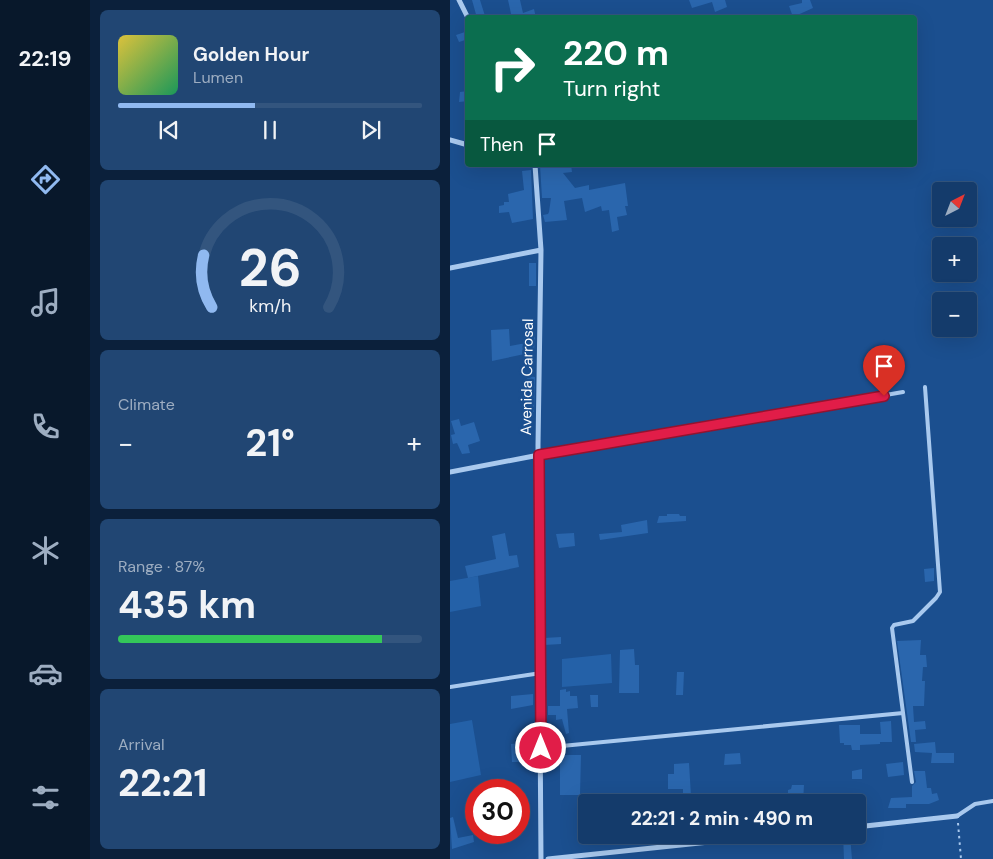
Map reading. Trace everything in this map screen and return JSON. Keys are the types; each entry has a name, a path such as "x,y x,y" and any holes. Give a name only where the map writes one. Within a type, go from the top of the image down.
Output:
{"street":[{"path":"459,0 466,15"},
{"path":"450,140 465,144"},
{"name":"Avenida Carrosal","path":"535,167 541,250 539,455 541,859"},
{"path":"450,268 541,250"},
{"path":"450,472 539,455"},
{"path":"866,825 957,816"},
{"path":"548,859 690,844"}],"lane":[{"path":"912,782 892,628 894,625 913,621 940,592 925,387"},
{"path":"539,455 903,392"},
{"path":"450,687 541,673"},
{"path":"541,748 903,714"},
{"path":"957,816 975,804 993,801"}],"path":[{"path":"957,816 961,859"}],"shaded area":[{"path":"478,576 481,606 450,612 450,581"},
{"path":"611,654 612,683 562,687 562,659"},
{"path":"472,720 481,775 450,782 450,724"}],"building":[{"path":"472,0 480,0 485,15 476,15"},
{"path":"508,0 520,0 523,13 534,9 535,15 511,15"},
{"path":"689,0 725,0 727,7 715,12 712,2 692,8"},
{"path":"802,0 810,0 813,8 797,15 792,15 789,6 802,3"},
{"path":"465,32 465,40 459,42 456,35"},
{"path":"465,91 465,101 459,102 460,92"},
{"path":"540,167 571,167 572,172 563,173 575,188 589,185 589,190 625,183 628,206 625,206 627,215 617,217 619,230 612,232 609,210 602,211 601,206 585,212 582,198 564,201 567,220 545,222 543,215 549,212 551,198 542,198"},
{"path":"531,170 533,219 512,223 509,212 499,213 499,206 504,205 504,202 509,202 508,194 524,190 522,171"},
{"path":"529,263 536,263 536,286 529,286"},
{"path":"509,329 510,346 526,343 526,336 531,332 535,336 534,352 492,361 491,330"},
{"path":"527,376 535,377 534,412 526,412"},
{"path":"459,419 461,426 474,422 480,441 468,445 470,453 462,454 457,443 453,444 451,435 455,434 451,421"},
{"path":"667,514 686,516 686,521 657,523 659,516 667,516"},
{"path":"647,520 648,533 600,540 599,534 622,532 621,525"},
{"path":"505,533 509,556 517,555 519,567 468,578 465,566 496,559 492,536"},
{"path":"574,533 575,546 559,548 556,534"},
{"path":"934,568 934,581 925,582 924,569"},
{"path":"561,637 561,644 544,645 544,638"},
{"path":"921,640 920,655 926,655 927,667 923,667 922,681 925,681 924,706 913,706 914,722 925,721 926,729 915,730 916,742 911,742 897,641"},
{"path":"634,649 635,665 639,665 639,693 619,693 620,650"},
{"path":"677,672 684,672 683,695 676,695"},
{"path":"566,689 566,692 570,691 570,696 577,696 578,708 567,709 569,733 566,734 562,719 556,720 556,715 548,715 548,706 560,706 560,690"},
{"path":"533,694 533,705 511,709 511,696"},
{"path":"590,695 598,695 598,707 591,707"},
{"path":"891,721 892,742 860,745 860,750 852,750 851,745 840,743 839,725 860,725 860,734 881,734 880,722"},
{"path":"935,742 936,753 954,753 954,763 931,763 932,753 915,752 914,744"},
{"path":"521,743 521,762 512,762 511,744"},
{"path":"740,753 741,764 724,765 725,754"},
{"path":"560,755 581,755 580,794 560,795"},
{"path":"903,762 904,775 888,777 886,764"},
{"path":"689,763 691,794 683,794 683,789 668,789 668,774 674,774 674,764"},
{"path":"862,769 862,779 852,779 852,771"},
{"path":"914,771 925,771 927,788 931,788 932,794 937,793 939,800 929,804 906,804 906,808 888,808 891,798 912,797 912,786 916,782"},
{"path":"792,785 804,785 803,794 788,794 788,790 791,789"},
{"path":"453,817 458,838 465,837 465,844 468,844 452,849 450,818"},
{"path":"843,844 851,844 852,859 844,859"}],"route":[{"path":"541,748 539,455 884,396"}]}
